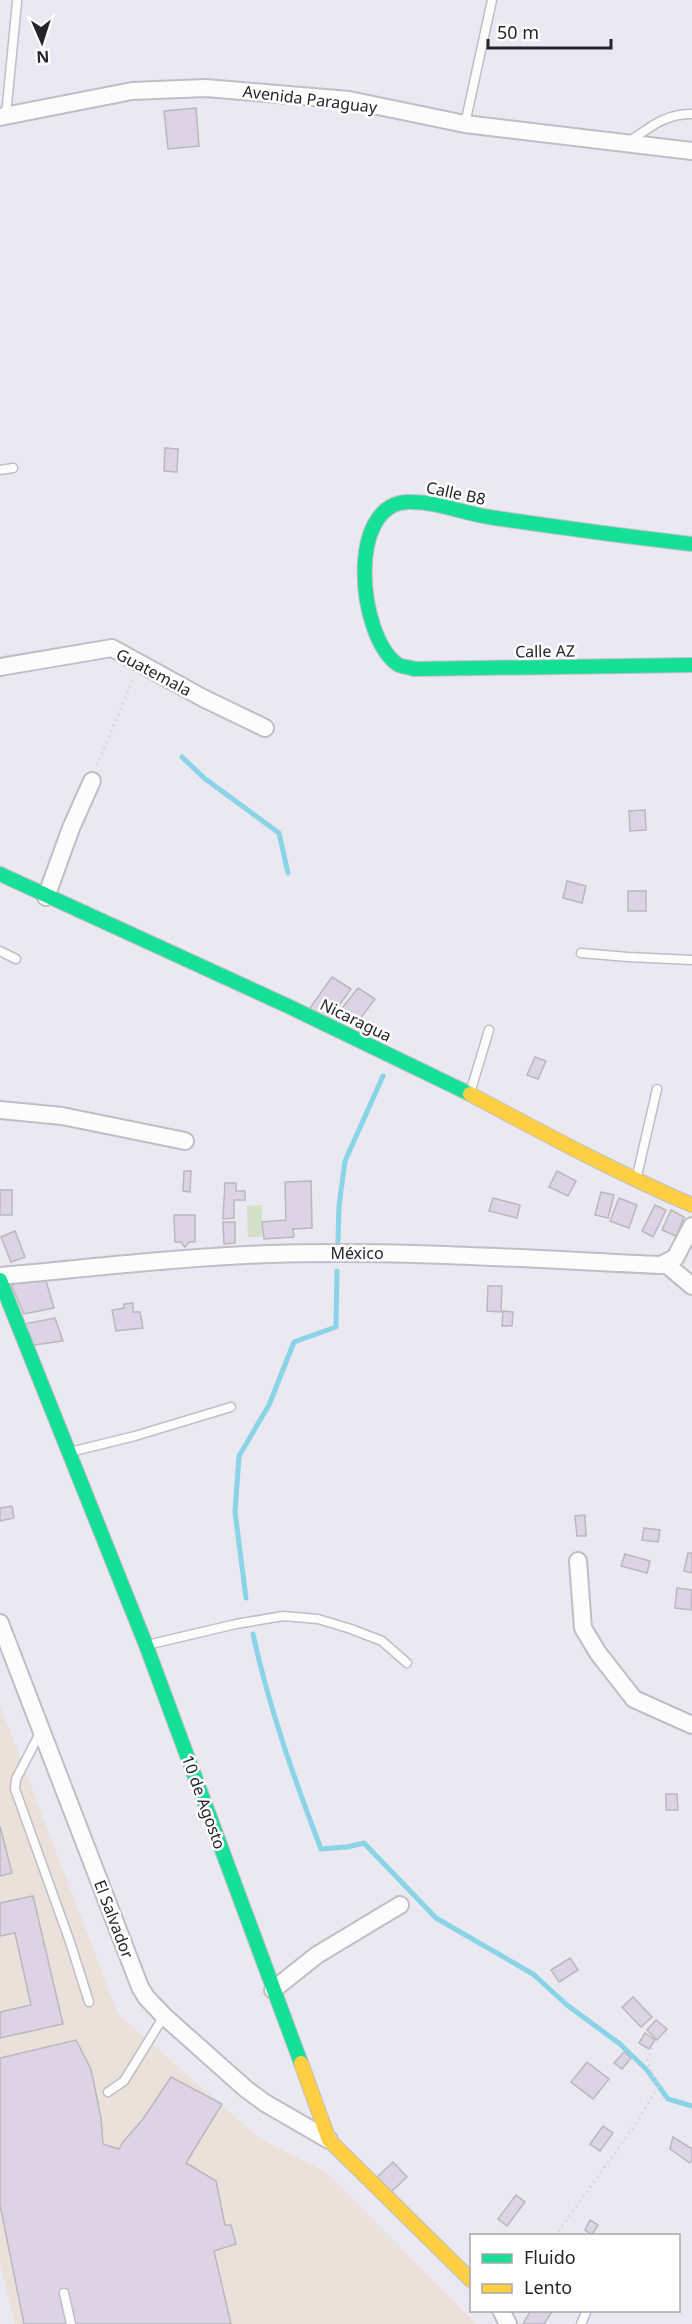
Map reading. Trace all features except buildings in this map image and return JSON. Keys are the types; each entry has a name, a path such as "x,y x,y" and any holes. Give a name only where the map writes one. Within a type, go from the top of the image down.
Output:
{"street":[{"name":"Avenida Paraguay","path":"3,116 132,91 206,88 349,100 465,124 692,151"},
{"name":"Calle B8","path":"399,666 387,654 372,623 364,584 367,540 378,516 394,504 412,501 480,516 569,530 692,544"},
{"name":"Guatemala","path":"0,667 112,648 202,698 265,728"},
{"name":"Calle AZ","path":"399,666 414,669 692,666"},
{"path":"46,897 71,828 92,781"},
{"name":"Nicaragua","path":"0,874 290,1007 470,1094 573,1150 692,1205"},
{"path":"0,1110 62,1116 185,1141"},
{"path":"692,1226 675,1258 666,1264 692,1287"},
{"name":"México","path":"0,1278 269,1254 356,1252 666,1264"},
{"name":"10 de Agosto","path":"0,1278 146,1645 329,2140 470,2280"},
{"path":"578,1560 583,1628 598,1653 634,1699 692,1725"},
{"name":"El Salvador","path":"0,1623 140,1987 146,1997 246,2089 265,2103 329,2140"},
{"path":"273,1990 317,1955 400,1905"}],"lane":[{"path":"465,124 492,0"},
{"path":"3,116 17,2"},
{"path":"628,143 661,120 680,113 692,114"},
{"path":"0,470 13,468"},
{"path":"0,951 16,959"},
{"path":"581,953 692,960"},
{"path":"470,1094 489,1030"},
{"path":"636,1180 657,1089"},
{"path":"69,1452 135,1436 231,1407"},
{"path":"146,1645 236,1624 283,1616 318,1619 351,1629 382,1641 407,1663"},
{"path":"42,1731 16,1779 15,1790 70,1942 89,2002"},
{"path":"108,2092 124,2081 164,2016"},
{"path":"63,2293 70,2324"}],"path":[{"path":"99,759 139,662"},
{"path":"556,2234 637,2122 658,2087 647,2061 653,2047"}],"shaded area":[{"path":"0,1705 118,2014 261,2139 326,2172 476,2324 15,2324 0,2265"}],"green space":[{"path":"262,1205 262,1237 248,1237 247,1206"}],"waterway":[{"path":"182,757 204,778 279,833 288,873"},
{"path":"338,1241 339,1206 345,1161 383,1076"},
{"path":"246,1598 235,1512 239,1456 269,1405 294,1342 336,1327 337,1271"},
{"path":"253,1634 283,1743 321,1849 364,1843 436,1918 533,1974 567,2005 620,2044 647,2070 668,2099 692,2106"}],"traffic: fast":[{"path":"692,544 489,517 428,503 408,502 388,508 375,524 367,546 365,573 367,601 374,627 384,649 401,666 414,669 692,665"},
{"path":"0,874 290,1007 470,1094"},
{"path":"0,1280 146,1645 301,2063"}],"traffic: slow":[{"path":"470,1094 607,1166 692,1205"},
{"path":"301,2063 329,2140 470,2279"}]}
